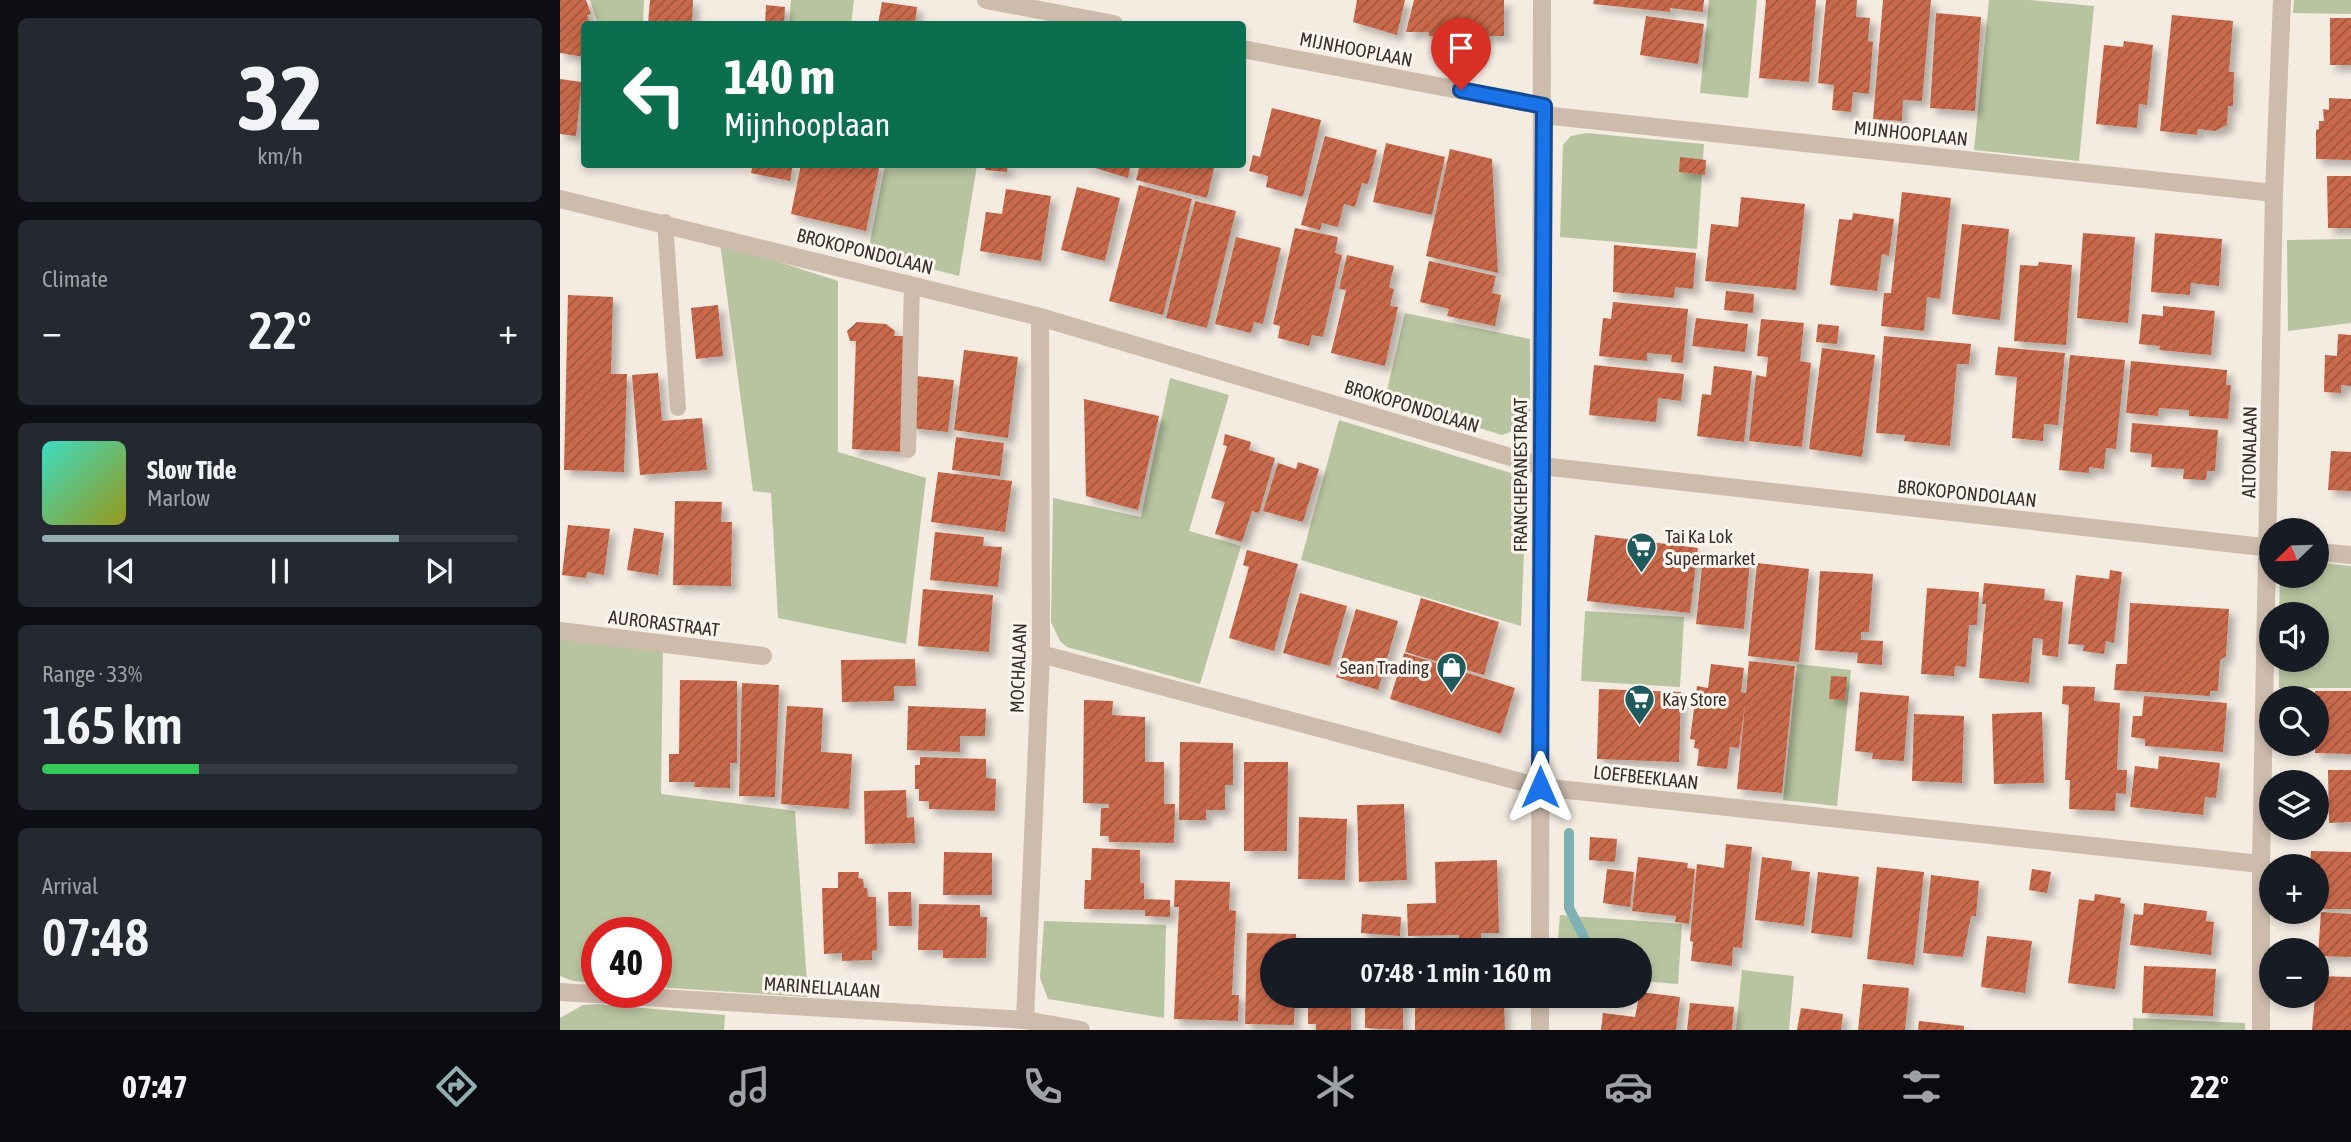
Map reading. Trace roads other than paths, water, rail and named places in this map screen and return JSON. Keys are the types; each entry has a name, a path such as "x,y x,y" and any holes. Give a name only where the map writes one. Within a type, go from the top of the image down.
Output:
{"street":[{"path":"986,0 1098,21"},
{"name":"FRANCHEPANESTRAAT","path":"1540,938 1542,0"},
{"name":"ALTONALAAN","path":"2270,518 2274,193 2282,0"},
{"name":"MIJNHOOPLAAN","path":"1246,50 1543,111 2274,193"},
{"name":"BROKOPONDOLAAN","path":"560,199 665,222 1040,317 1541,466 2259,547"},
{"name":"MOCHALAAN","path":"1025,1020 1041,654 1040,317"},
{"path":"2329,553 2351,555"},
{"name":"ALTONALAAN","path":"2261,854 2269,588"},
{"name":"AURORASTRAAT","path":"560,631 763,656"},
{"name":"LOEFBEEKLAAN","path":"1041,654 1540,787 2259,864"},
{"name":"ALTONALAAN","path":"2261,924 2261,1030"},
{"name":"MARINELLALAAN","path":"560,992 1025,1020 1081,1030"},
{"path":"1540,1008 1540,1030"}],"lane":[{"path":"665,222 678,408"},
{"path":"908,450 912,285"}],"waterway":[{"path":"1569,833 1569,908 1584,937"}],"place":[{"name":"Tai Ka Lok Supermarket","path":"1642,574"},
{"name":"Sean Trading","path":"1452,694"},
{"name":"Kay Store","path":"1639,726"}]}
